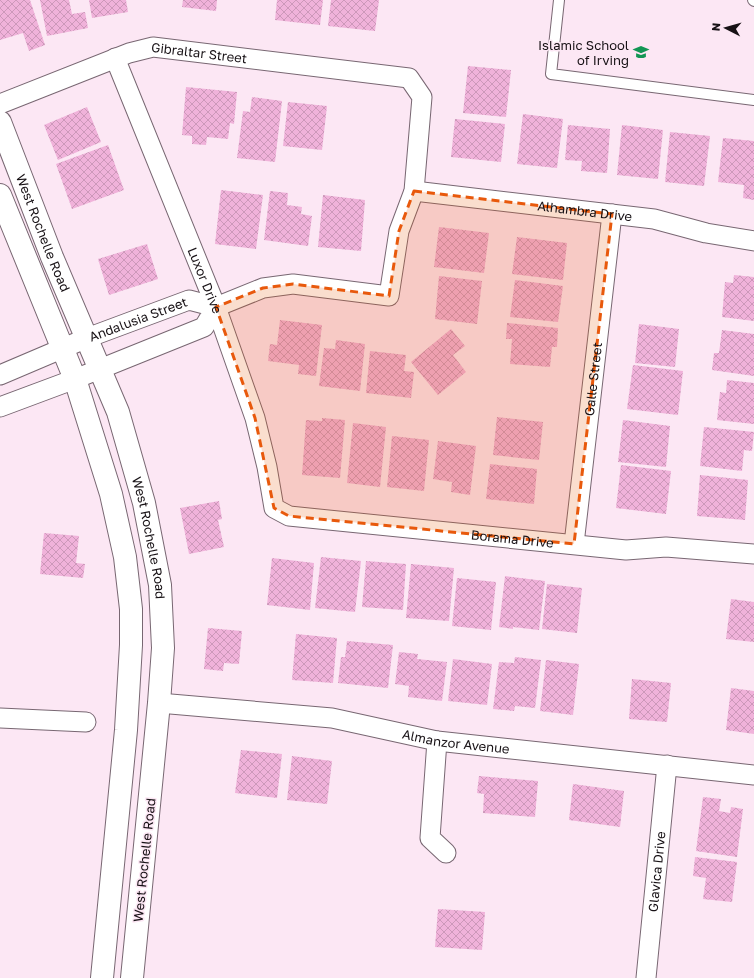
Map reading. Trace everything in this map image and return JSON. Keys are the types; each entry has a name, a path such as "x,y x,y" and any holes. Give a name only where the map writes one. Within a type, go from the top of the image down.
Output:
{"street":[{"name":"Gibraltar Street","path":"0,104 129,53 153,47 408,78 422,97 414,191"},
{"name":"Luxor Drive","path":"116,58 216,307 255,418 267,467 274,508"},
{"name":"West Rochelle Road","path":"0,122 52,256 118,412 144,503 160,585 163,648 132,978"},
{"path":"0,407 75,379 204,327 216,307 263,288 293,284 389,296 399,230 414,191"},
{"name":"Alhambra Drive","path":"414,191 654,219 706,233 754,241"},
{"name":"West Rochelle Road","path":"0,195 75,379 111,494 125,557 131,609 131,645 126,730 102,978"},
{"name":"Galle Street","path":"574,544 612,214"},
{"name":"Andalusia Street","path":"0,375 87,338 189,300 216,307"},
{"name":"Borama Drive","path":"274,508 288,516 626,550 666,547 754,554"},
{"name":"Almanzor Avenue","path":"159,703 332,718 437,741 754,775"},
{"path":"0,718 86,722"},
{"path":"437,741 430,838 446,853"},
{"name":"Glavica Drive","path":"646,978 667,766"}],"lane":[{"path":"559,0 550,74 754,100"}],"highlighted area":[{"path":"414,191 612,214 574,544 289,516 274,508 255,418 216,307 263,288 293,284 389,296 399,231"}],"building":[{"path":"0,0 30,0 45,45 29,51 23,33 0,40"},
{"path":"40,0 69,0 72,14 85,12 88,28 47,36"},
{"path":"89,0 126,0 128,12 92,18"},
{"path":"183,0 217,0 216,11 182,7"},
{"path":"277,0 323,0 320,25 275,20"},
{"path":"331,0 379,0 375,31 328,26"},
{"path":"468,66 511,70 506,117 463,113"},
{"path":"186,87 237,92 234,124 230,123 228,139 207,137 206,145 192,144 192,136 182,135"},
{"path":"252,97 282,101 275,162 237,158 243,111 250,112"},
{"path":"288,102 327,106 322,150 283,146"},
{"path":"87,107 101,142 58,160 44,125"},
{"path":"523,114 563,119 557,168 517,164"},
{"path":"455,119 505,124 501,162 451,157"},
{"path":"568,125 610,129 607,173 581,171 582,161 565,160"},
{"path":"622,125 663,130 658,179 617,175"},
{"path":"670,132 710,136 704,186 665,182"},
{"path":"723,138 754,141 754,200 743,198 744,185 718,182"},
{"path":"108,145 124,190 72,209 56,164"},
{"path":"221,190 263,195 256,249 215,244"},
{"path":"270,191 288,193 287,205 302,207 301,214 312,216 308,246 264,240"},
{"path":"323,195 365,200 361,251 318,247"},
{"path":"439,227 489,233 484,273 434,267"},
{"path":"517,237 567,243 563,280 512,274"},
{"path":"147,244 158,279 109,295 98,259"},
{"path":"734,275 754,277 754,321 722,317 725,282 733,283"},
{"path":"439,276 482,281 477,324 435,319"},
{"path":"515,280 563,286 558,322 510,317"},
{"path":"280,320 322,325 316,376 298,374 299,365 268,361 270,344 277,345"},
{"path":"507,323 558,328 557,347 552,347 550,367 510,364 512,339 506,339"},
{"path":"639,324 679,329 675,367 635,363"},
{"path":"451,329 465,346 453,355 466,372 438,395 411,362"},
{"path":"722,330 754,334 754,376 712,370 714,353 719,353"},
{"path":"336,340 365,344 360,391 319,386 324,348 335,349"},
{"path":"370,351 406,355 404,371 414,372 411,398 366,393"},
{"path":"633,365 683,371 678,415 627,409"},
{"path":"727,380 754,383 754,424 717,420 720,392 726,393"},
{"path":"497,417 543,422 539,460 493,455"},
{"path":"322,418 345,420 340,478 302,475 306,420 322,421"},
{"path":"623,420 670,426 666,467 618,462"},
{"path":"353,423 386,427 380,487 347,483"},
{"path":"704,427 754,432 752,451 744,450 742,471 700,466"},
{"path":"392,436 429,440 424,491 387,487"},
{"path":"438,441 476,446 470,495 451,492 452,482 433,479"},
{"path":"490,464 537,469 534,504 486,499"},
{"path":"621,465 671,471 666,514 616,508"},
{"path":"700,475 748,480 745,520 697,516"},
{"path":"219,501 222,519 218,520 224,547 189,554 180,508"},
{"path":"44,533 79,536 76,563 85,564 83,578 40,574"},
{"path":"321,557 361,561 355,612 315,608"},
{"path":"272,558 314,563 310,610 267,605"},
{"path":"366,561 406,564 403,610 362,607"},
{"path":"411,564 454,568 449,621 406,618"},
{"path":"505,576 545,581 539,630 499,627"},
{"path":"457,578 496,582 491,630 452,626"},
{"path":"547,584 582,588 577,633 542,629"},
{"path":"731,599 754,602 754,642 726,639"},
{"path":"208,628 242,631 239,664 224,663 223,671 204,669"},
{"path":"296,634 337,638 333,683 292,680"},
{"path":"347,641 393,645 388,688 338,683 341,657 345,657"},
{"path":"399,652 418,654 417,659 447,662 442,701 408,697 409,686 395,684"},
{"path":"515,657 541,660 535,708 515,706 514,711 493,709 499,662 514,663"},
{"path":"453,659 492,664 487,705 448,701"},
{"path":"546,660 579,664 573,715 540,711"},
{"path":"632,679 671,683 667,722 629,719"},
{"path":"731,688 754,691 754,734 726,730"},
{"path":"241,750 282,754 277,798 235,793"},
{"path":"292,756 332,761 327,804 287,800"},
{"path":"479,776 538,781 535,817 483,813 484,794 477,793"},
{"path":"573,784 624,791 620,827 569,820"},
{"path":"703,797 721,799 719,811 730,813 731,807 743,809 737,857 696,851"},
{"path":"695,857 737,862 732,902 703,899 706,878 693,876"},
{"path":"438,909 485,912 482,950 435,947"}],"place":[{"name":"Islamic School of Irving","path":"641,52"}]}
